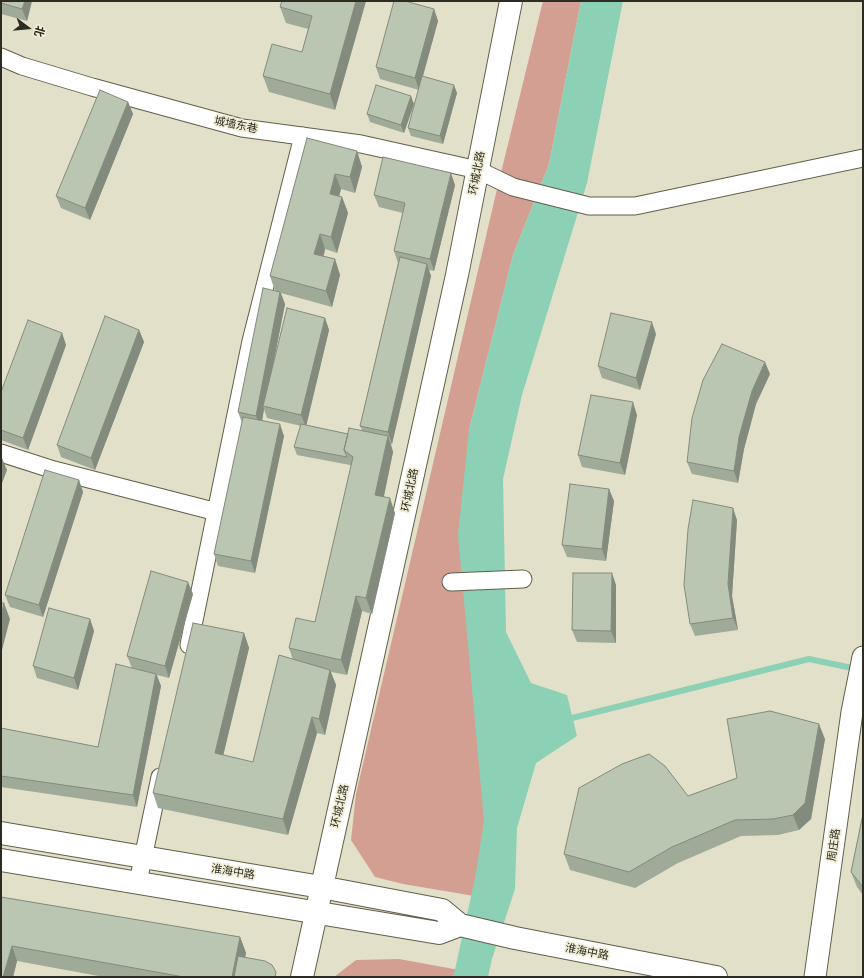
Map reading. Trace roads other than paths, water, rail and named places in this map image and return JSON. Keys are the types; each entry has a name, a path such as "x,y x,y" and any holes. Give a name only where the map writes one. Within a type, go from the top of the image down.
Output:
{"main road":[{"name":"环城北路","path":"302,977 457,275 511,1"},
{"name":"淮海中路","path":"1,833 321,887 442,910 460,925 515,938 716,977"},
{"path":"1,860 439,933 460,925"}],"street":[{"name":"城墙东巷","path":"1,57 22,66 85,85 242,128 361,144 478,170 513,187 589,206 635,206 863,158"},
{"path":"185,664 251,341 303,136"},
{"path":"1,453 54,470 217,512"},
{"path":"451,582 524,579"},
{"name":"周庄路","path":"815,977 852,712 863,657"},
{"path":"138,882 163,765"}],"waterway":[{"path":"572,718 809,659 857,669"}]}
